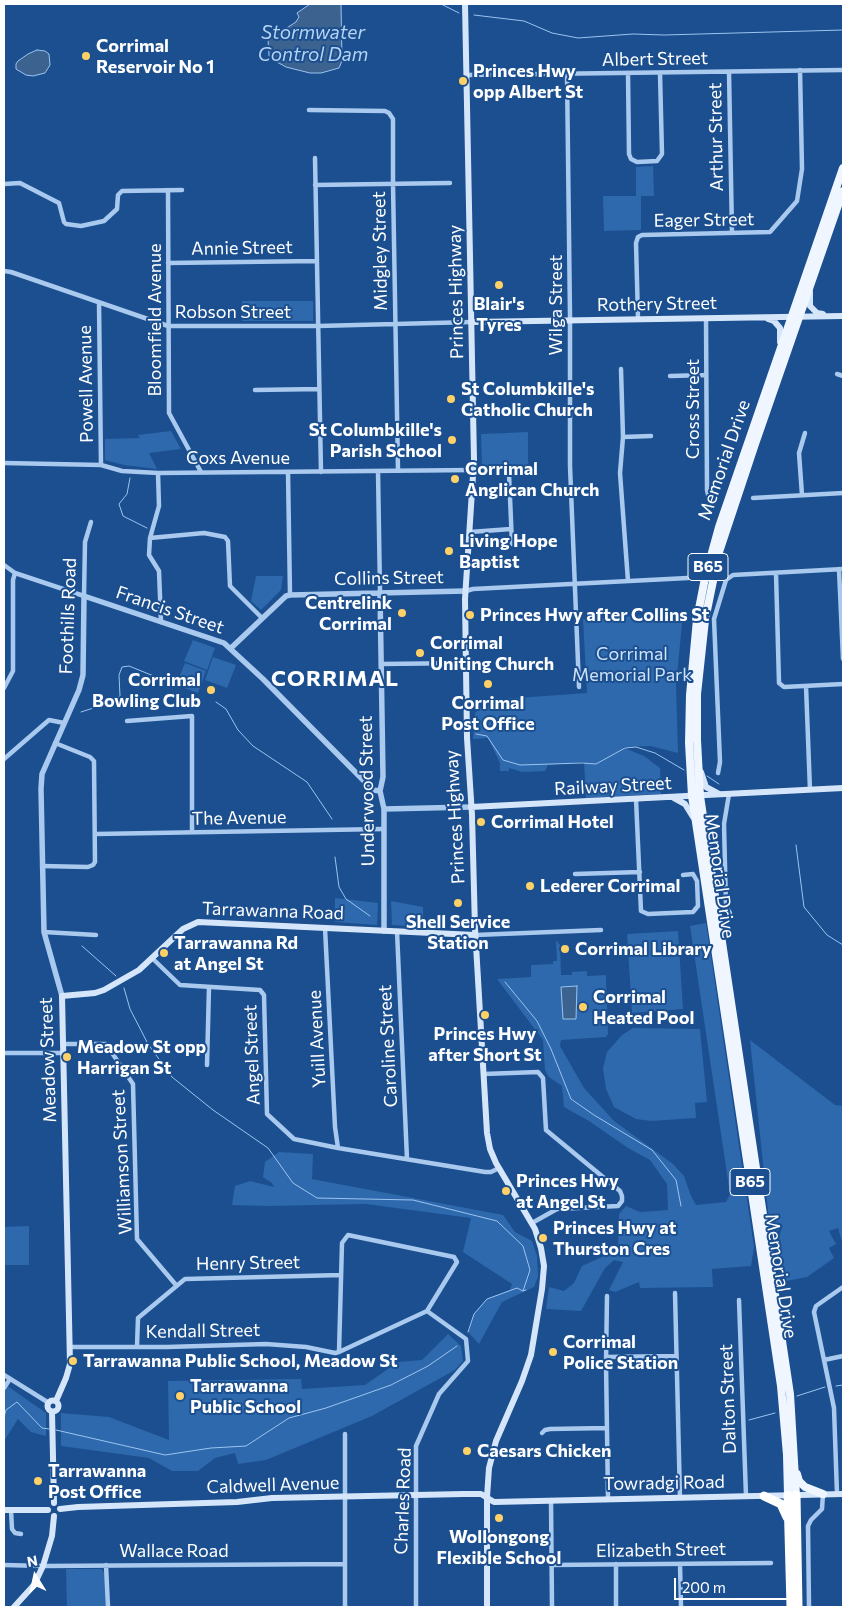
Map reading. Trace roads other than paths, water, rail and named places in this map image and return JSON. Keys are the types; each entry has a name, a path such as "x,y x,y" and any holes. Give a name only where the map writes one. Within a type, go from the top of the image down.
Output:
{"highway":[{"name":"Memorial Drive","path":"790,1607 789,1530 792,1495"},
{"name":"Memorial Drive","path":"792,1495 798,1607"},
{"path":"764,1496 776,1501 783,1507 789,1530"}],"main road":[{"name":"Princes Highway","path":"465,4 474,470 466,591 467,738 475,935 488,1141 499,1168 532,1223 541,1248 544,1266 532,1350 522,1381 492,1454 489,1468 487,1497 487,1607"},
{"name":"Memorial Drive","path":"792,1495 780,1379 696,822 696,716 699,667 712,579 734,503 843,168"},
{"name":"Memorial Drive","path":"792,1495 795,1459 792,1417 696,796 689,743 690,695 693,644 701,598 719,527 778,356 812,283 843,191"},
{"path":"812,283 809,302 811,308 817,313 833,316"},
{"name":"Rothery Street","path":"472,322 843,316"},
{"path":"763,317 774,321 780,328 781,336 778,356"},
{"path":"697,759 706,786 721,795"},
{"name":"Railway Street","path":"471,807 843,788"},
{"path":"670,798 679,800 687,806 696,822"},
{"name":"Tarrawanna Road","path":"62,996 95,993 104,990 139,970 183,929 198,922 475,935"},
{"name":"Meadow Street","path":"54,1503 52,1412 56,1411 58,1404 52,1402 68,1372 70,1346 62,996"},
{"path":"795,1459 798,1478 801,1483 805,1488 823,1494"},
{"name":"Caldwell Avenue","path":"60,1509 237,1502 272,1498 479,1494 487,1497"},
{"name":"Towradgi Road","path":"487,1497 494,1502 840,1494"},
{"path":"48,1510 50,1504 58,1505 60,1509 59,1514 54,1516"},
{"path":"7,1510 48,1510"},
{"path":"48,1510 54,1516"},
{"path":"14,1607 34,1584 43,1566 52,1536 54,1516"}],"street":[{"name":"Eager Street","path":"638,319 636,243 642,235 770,232 797,201 802,169 800,70"},
{"name":"Albert Street","path":"467,75 843,70"},
{"name":"Arthur Street","path":"729,72 732,233"},
{"path":"628,73 629,154 631,160 637,162 657,161 662,154 660,73"},
{"name":"Wilga Street","path":"567,74 570,466 579,686"},
{"name":"Midgley Street","path":"309,110 385,111 390,113 393,119 398,470"},
{"path":"315,158 321,472"},
{"path":"4,184 18,182 59,203 64,222 81,226 104,221 117,209 118,195 122,191 182,190"},
{"path":"315,186 450,183"},
{"name":"Bloomfield Avenue","path":"168,190 169,413 201,472"},
{"name":"Annie Street","path":"168,263 316,261"},
{"name":"Robson Street","path":"4,272 11,272 168,326 318,326 472,322"},
{"name":"Powell Avenue","path":"99,302 101,464"},
{"name":"Cross Street","path":"706,318 707,490 709,499"},
{"path":"621,369 623,437 620,473 628,581"},
{"path":"837,374 843,376"},
{"path":"670,376 706,375"},
{"path":"255,390 319,390"},
{"path":"802,495 799,453 805,432"},
{"path":"623,437 651,436"},
{"name":"Coxs Avenue","path":"4,463 101,464 122,471 158,473 474,470"},
{"name":"Underwood Street","path":"378,471 383,777 380,791 384,809 384,930"},
{"path":"231,648 290,594 288,472"},
{"path":"158,473 159,506 150,538 149,555 160,571 161,622"},
{"path":"509,474 512,544"},
{"path":"753,498 843,493"},
{"name":"Foothills Road","path":"64,723 79,690 83,674 85,542 91,522"},
{"path":"470,532 511,529"},
{"path":"150,538 204,533 226,537 228,541 230,586 262,618"},
{"name":"Francis Street","path":"4,565 15,573 224,643 372,790 380,791"},
{"path":"718,773 720,762 714,618 726,580 732,575 841,569 843,660"},
{"path":"776,572 779,683 784,688 843,684"},
{"path":"4,688 13,671 13,580 15,573"},
{"name":"Collins Street","path":"290,594 466,591 474,589 688,578"},
{"path":"381,664 467,663"},
{"path":"806,686 810,790"},
{"path":"127,721 192,716 192,832"},
{"path":"4,759 49,720 64,723"},
{"name":"Meadow Street","path":"62,996 44,932 42,774 64,723"},
{"path":"42,866 88,867 95,862 94,761 90,757 54,743"},
{"path":"730,794 724,824 726,906 730,913"},
{"path":"636,799 641,912 648,914 693,912 698,906 697,881 693,874 683,875"},
{"name":"Railway Street","path":"384,809 471,807"},
{"name":"The Avenue","path":"96,834 383,829"},
{"path":"575,874 640,872"},
{"name":"Yuill Avenue","path":"325,928 335,1127 338,1148"},
{"path":"475,935 601,930"},
{"name":"Caroline Street","path":"397,931 407,1159"},
{"path":"44,932 96,935"},
{"name":"Angel Street","path":"153,958 180,985 260,990 264,995 267,1114 294,1139 485,1172 491,1172 499,1168"},
{"path":"207,1065 208,987"},
{"name":"Williamson Street","path":"63,1044 106,1044 133,1084 137,1239 176,1285"},
{"path":"4,1053 63,1053"},
{"path":"484,1074 538,1072 543,1078 546,1130 620,1190 622,1196 622,1201 618,1206 559,1208 532,1223"},
{"path":"348,1235 454,1257 457,1262 427,1311 337,1352 342,1243 348,1235"},
{"name":"Henry Street","path":"137,1346 138,1318 185,1279 341,1275"},
{"path":"840,1494 834,1408 814,1310 818,1304 843,1286"},
{"path":"675,1293 680,1498"},
{"path":"607,1296 606,1428 608,1499"},
{"name":"Dalton Street","path":"739,1300 746,1496"},
{"name":"Charles Road","path":"416,1607 416,1446 439,1394 468,1361 466,1339 427,1311"},
{"name":"Kendall Street","path":"70,1346 167,1347 266,1344 337,1352"},
{"path":"606,1357 676,1356"},
{"path":"824,1360 843,1356"},
{"path":"4,1375 52,1402"},
{"path":"4,1388 10,1379"},
{"path":"542,1433 550,1429 606,1428"},
{"path":"345,1434 345,1607"},
{"path":"809,1607 808,1527 809,1522 822,1509 823,1494"},
{"path":"551,1500 552,1607"},
{"path":"7,1510 12,1529 15,1533 21,1534"},
{"name":"Elizabeth Street","path":"551,1565 771,1563"},
{"name":"Wallace Road","path":"4,1565 344,1564"},
{"path":"616,1564 616,1607"},
{"path":"680,1564 681,1607"},
{"path":"106,1565 108,1607"}],"water":[{"name":"Stormwater Control Dam","path":"310,4 341,4 342,61 339,68 321,73 310,73 286,67 269,56 268,39 271,33 275,29 285,29 296,22 299,17 297,13"},
{"path":"37,50 45,51 49,54 50,65 45,73 33,76 26,75 16,69 18,61"},
{"path":"577,986 576,1019 563,1019 561,987"}],"waterway":[{"path":"441,4 459,13"},
{"path":"474,15 524,21 552,33 578,38 633,34 664,35 843,30"},
{"path":"130,478 127,494 119,504 123,516 147,528"},
{"path":"81,712 109,703 120,696 119,675 122,667 129,666 171,683"},
{"path":"216,702 226,709 238,730 253,746 307,782 332,819"},
{"path":"476,734 487,736 503,760 520,765 596,764 625,748 636,747 655,753 684,770"},
{"path":"707,776 719,784"},
{"path":"796,845 804,907 827,935 843,945"},
{"path":"335,857 339,887 346,899 370,916"},
{"path":"82,946 116,976"},
{"path":"505,982 537,1021 551,1049 571,1099 652,1150 676,1180 681,1206"},
{"path":"124,988 130,1009 148,1044 172,1077 213,1110 268,1148 293,1183 317,1198 413,1200 497,1221 523,1246 530,1270 523,1291"},
{"path":"468,1332 474,1314 487,1299 517,1288 523,1291 526,1290"},
{"path":"56,1430 165,1455 211,1448 246,1446 289,1418 326,1408 391,1385 428,1366 457,1346"},
{"path":"836,1386 843,1385"},
{"path":"797,1396 825,1387"},
{"path":"4,1417 6,1410 17,1402 42,1428 49,1429"},
{"path":"749,1420 775,1413"}],"place":[{"name":"Corrimal Reservoir No 1","path":"86,56"},
{"name":"Princes Hwy opp Albert St","path":"463,81"},
{"name":"Blair's Tyres","path":"499,285"},
{"name":"St Columbkille's Catholic Church","path":"451,399"},
{"name":"St Columbkille's Parish School","path":"452,440"},
{"name":"Corrimal Anglican Church","path":"455,479"},
{"name":"Living Hope Baptist","path":"449,551"},
{"name":"Centrelink Corrimal","path":"402,613"},
{"name":"Princes Hwy after Collins St","path":"470,615"},
{"name":"Corrimal Uniting Church","path":"420,653"},
{"name":"Corrimal Post Office","path":"488,684"},
{"name":"Corrimal Bowling Club","path":"211,690"},
{"name":"Corrimal Hotel","path":"481,822"},
{"name":"Lederer Corrimal","path":"530,886"},
{"name":"Shell Service Station","path":"458,903"},
{"name":"Corrimal Library","path":"565,949"},
{"name":"Tarrawanna Rd at Angel St","path":"164,953"},
{"name":"Corrimal Heated Pool","path":"583,1007"},
{"name":"Princes Hwy after Short St","path":"485,1015"},
{"name":"Meadow St opp Harrigan St","path":"67,1057"},
{"name":"Princes Hwy at Angel St","path":"506,1191"},
{"name":"Princes Hwy at Thurston Cres","path":"543,1238"},
{"name":"Corrimal Police Station","path":"553,1352"},
{"name":"Tarrawanna Public School, Meadow St","path":"73,1361"},
{"name":"Tarrawanna Public School","path":"180,1396"},
{"name":"Caesars Chicken","path":"467,1451"},
{"name":"Tarrawanna Post Office","path":"38,1481"},
{"name":"Wollongong Flexible School","path":"499,1518"}],"district":[{"name":"CORRIMAL","path":"335,679"}],"park label":[{"name":"Corrimal Memorial Park","path":"632,664"}]}
